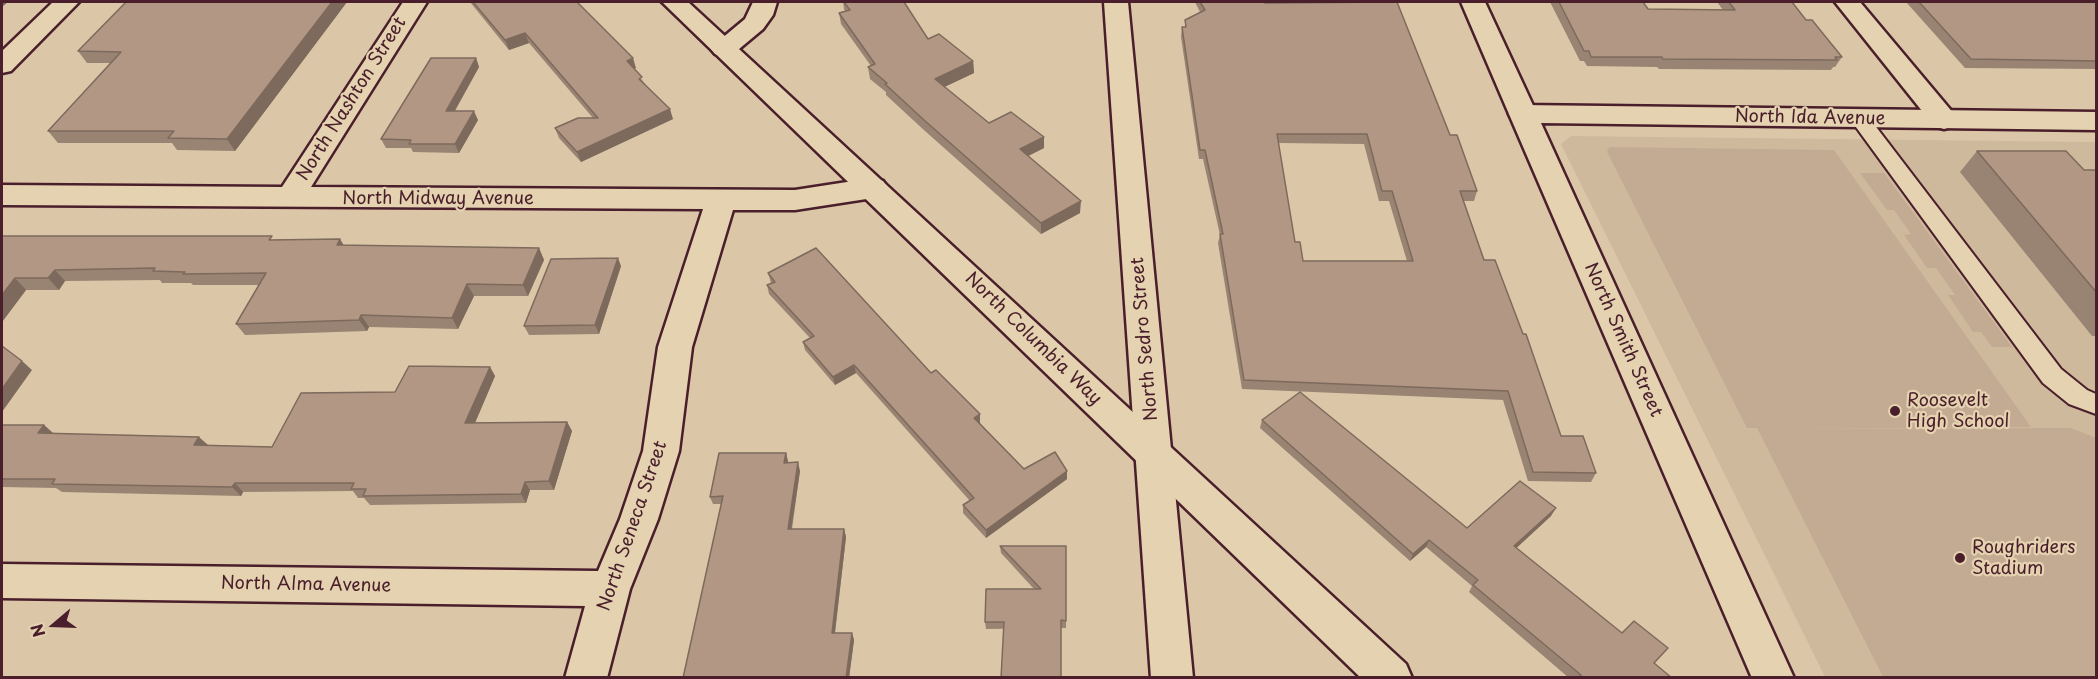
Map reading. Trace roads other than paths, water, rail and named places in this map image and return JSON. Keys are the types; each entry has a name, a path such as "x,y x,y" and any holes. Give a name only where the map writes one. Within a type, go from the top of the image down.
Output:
{"street":[{"path":"2,65 67,2"},
{"name":"North Nashton Street","path":"290,197 414,2"},
{"name":"North Columbia Way","path":"674,2 1390,678"},
{"path":"724,49 754,24 761,15 765,2"},
{"name":"North Sedro Street","path":"1116,2 1156,456 1172,678"},
{"name":"North Smith Street","path":"1473,2 1773,678"},
{"path":"1847,2 1944,120"},
{"name":"North Ida Avenue","path":"1523,114 2097,121"},
{"name":"North Midway Avenue","path":"2,195 721,201 795,200 873,188"},
{"name":"North Seneca Street","path":"586,678 610,590 639,519 661,451 675,347 721,201"},
{"name":"North Alma Avenue","path":"2,580 610,590"}],"lane":[{"path":"1860,119 2052,376 2078,397 2097,404"}],"place":[{"name":"Roosevelt High School","path":"1895,411"},
{"name":"Roughriders Stadium","path":"1960,558"}]}
